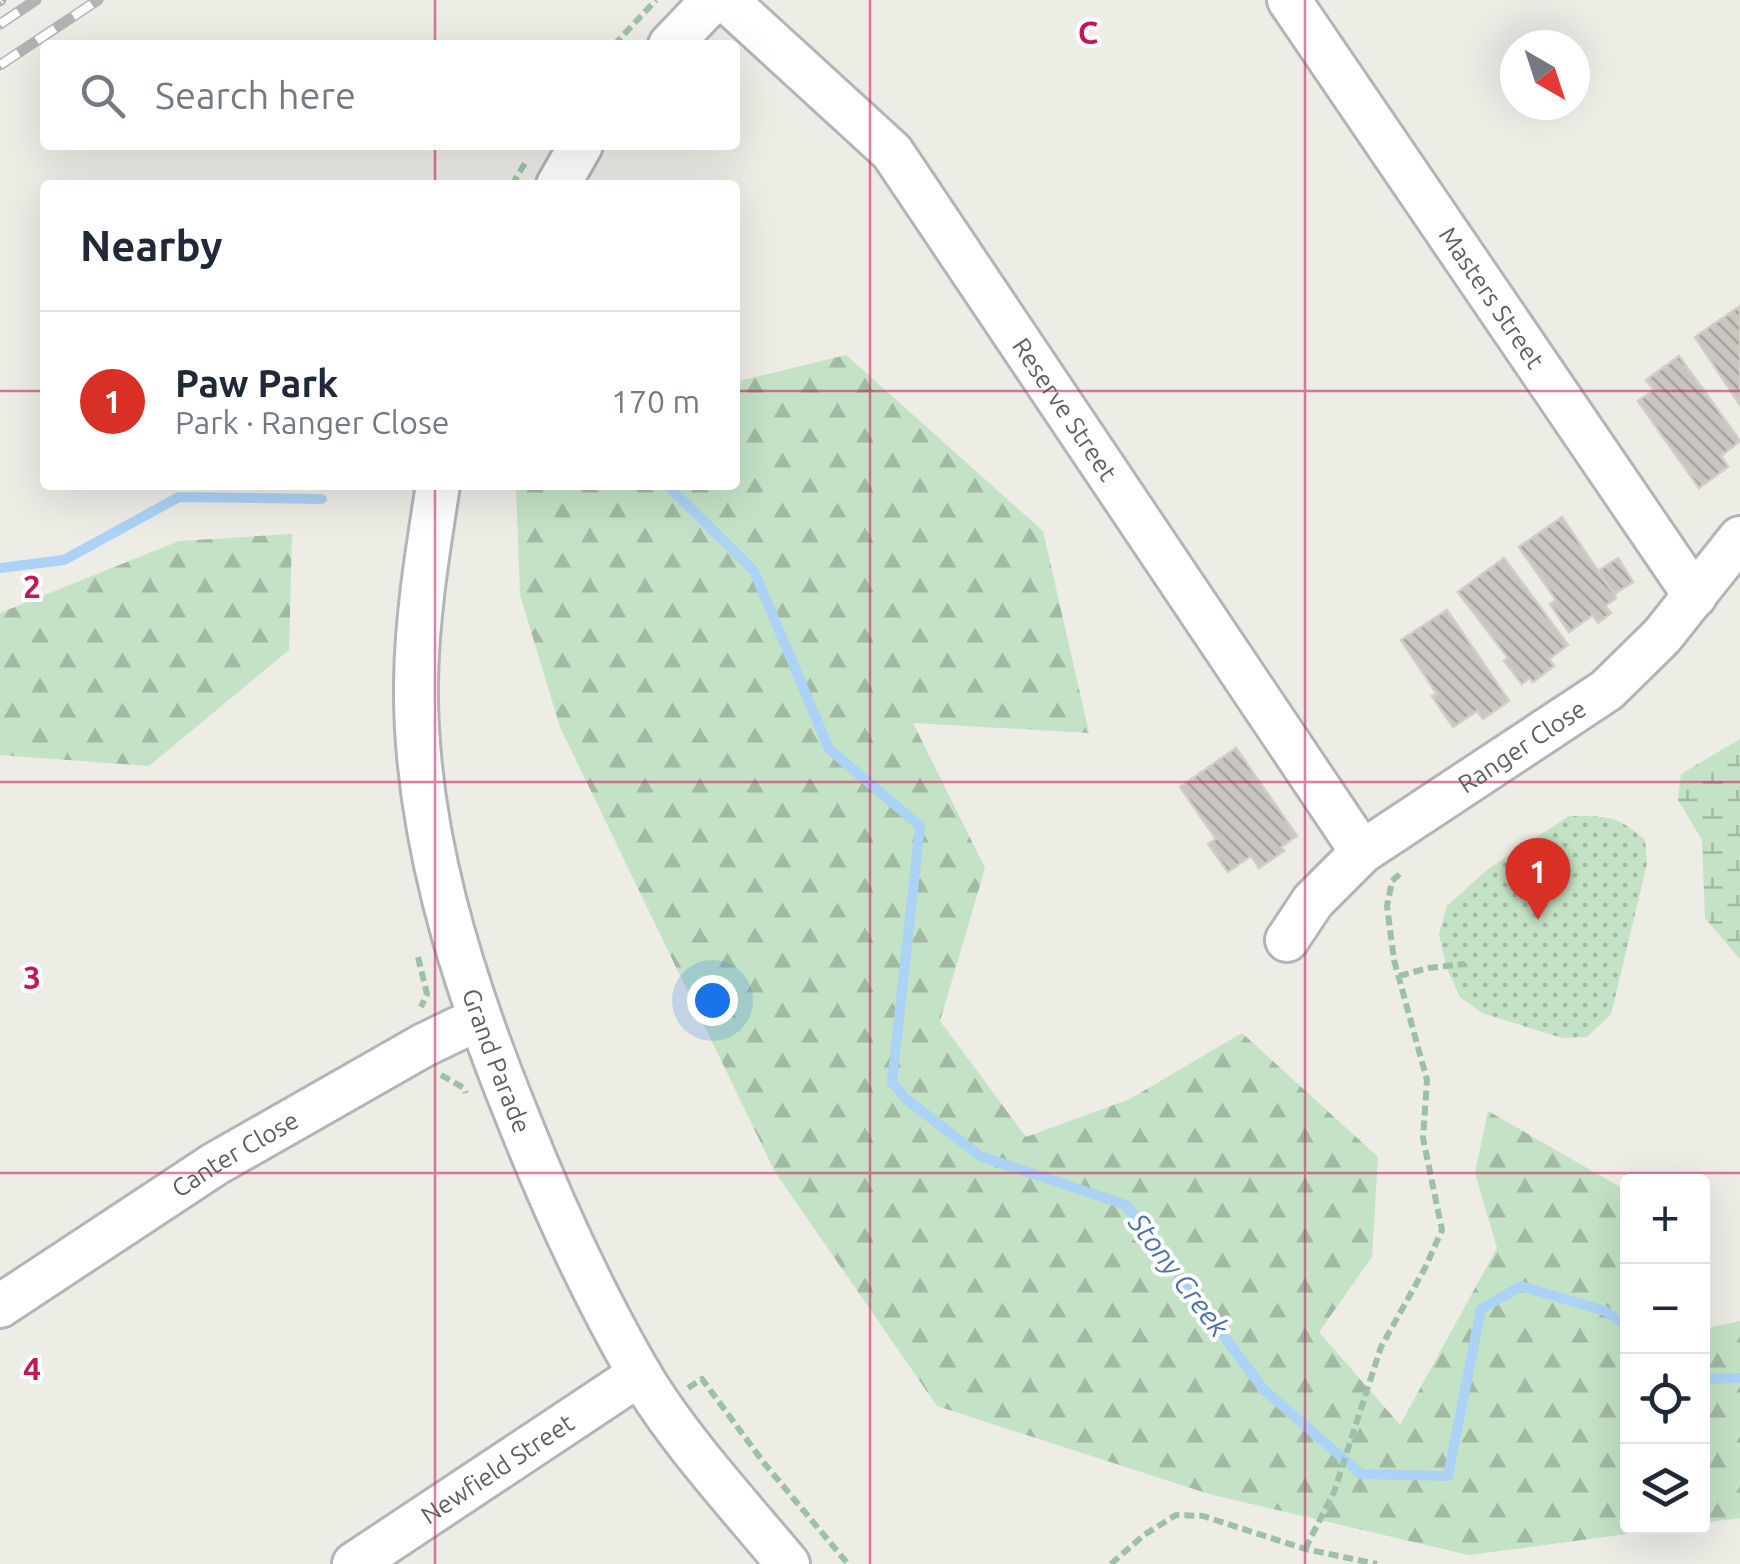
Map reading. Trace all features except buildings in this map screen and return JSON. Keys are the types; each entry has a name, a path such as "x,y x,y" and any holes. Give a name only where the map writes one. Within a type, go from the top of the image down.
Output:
{"street":[{"path":"675,40 714,0"},
{"name":"Reserve Street","path":"726,0 892,152 1362,852"},
{"name":"Masters Street","path":"1289,0 1695,596"},
{"path":"561,180 578,150"},
{"name":"Grand Parade","path":"437,490 425,568 416,681 422,776 445,904 478,1018 555,1213 640,1374 721,1483 788,1564"},
{"name":"Ranger Close","path":"1287,940 1313,901 1362,852 1607,690 1662,636 1740,538"},
{"name":"Canter Close","path":"0,1306 215,1164 478,1018"},
{"name":"Newfield Street","path":"354,1564 640,1374"}],"path":[{"path":"619,40 656,0"},
{"path":"1304,1549 1334,1492 1381,1347 1442,1230 1422,1138 1427,1080 1399,976 1387,906 1392,881 1408,866"},
{"path":"1399,976 1465,964"},
{"path":"702,1379 764,1463 848,1564"},
{"path":"1111,1564 1176,1514 1203,1516 1304,1549 1376,1564"}],"green space":[{"path":"846,355 1043,531 1089,733 913,723 985,868 940,1021 1026,1137 1130,1099 1242,1033 1378,1157 1372,1257 1319,1332 1400,1425 1497,1248 1475,1173 1488,1111 1620,1187 1620,1534 1626,1534 1469,1555 1209,1494 937,1406 775,1172 560,727 520,595 516,490 740,490 740,381"},
{"path":"292,534 289,650 149,766 0,755 0,613 179,541"},
{"path":"1740,739 1740,959 1705,918 1702,840 1678,800 1681,774"},
{"path":"1569,816 1619,821 1645,840 1647,864 1611,1014 1587,1037 1562,1038 1482,1013 1460,997 1446,966 1439,934 1447,906 1488,869"},
{"path":"1740,1321 1740,1518 1710,1522 1710,1354 1710,1327"}],"waterway":[{"name":"Stony Creek","path":"672,490 754,571 829,749 920,826 892,1082 906,1099 980,1156 1126,1205 1264,1390 1361,1474 1448,1476 1481,1309 1521,1286 1605,1311 1620,1321"},
{"name":"Stony Creek","path":"0,568 64,560 179,497 322,499"},
{"name":"Stony Creek","path":"1710,1379 1740,1378"}],"railway":[{"path":"0,24 36,0"},
{"path":"0,65 98,0"}],"place":[{"name":"Paw Park","path":"1538,920"}]}
